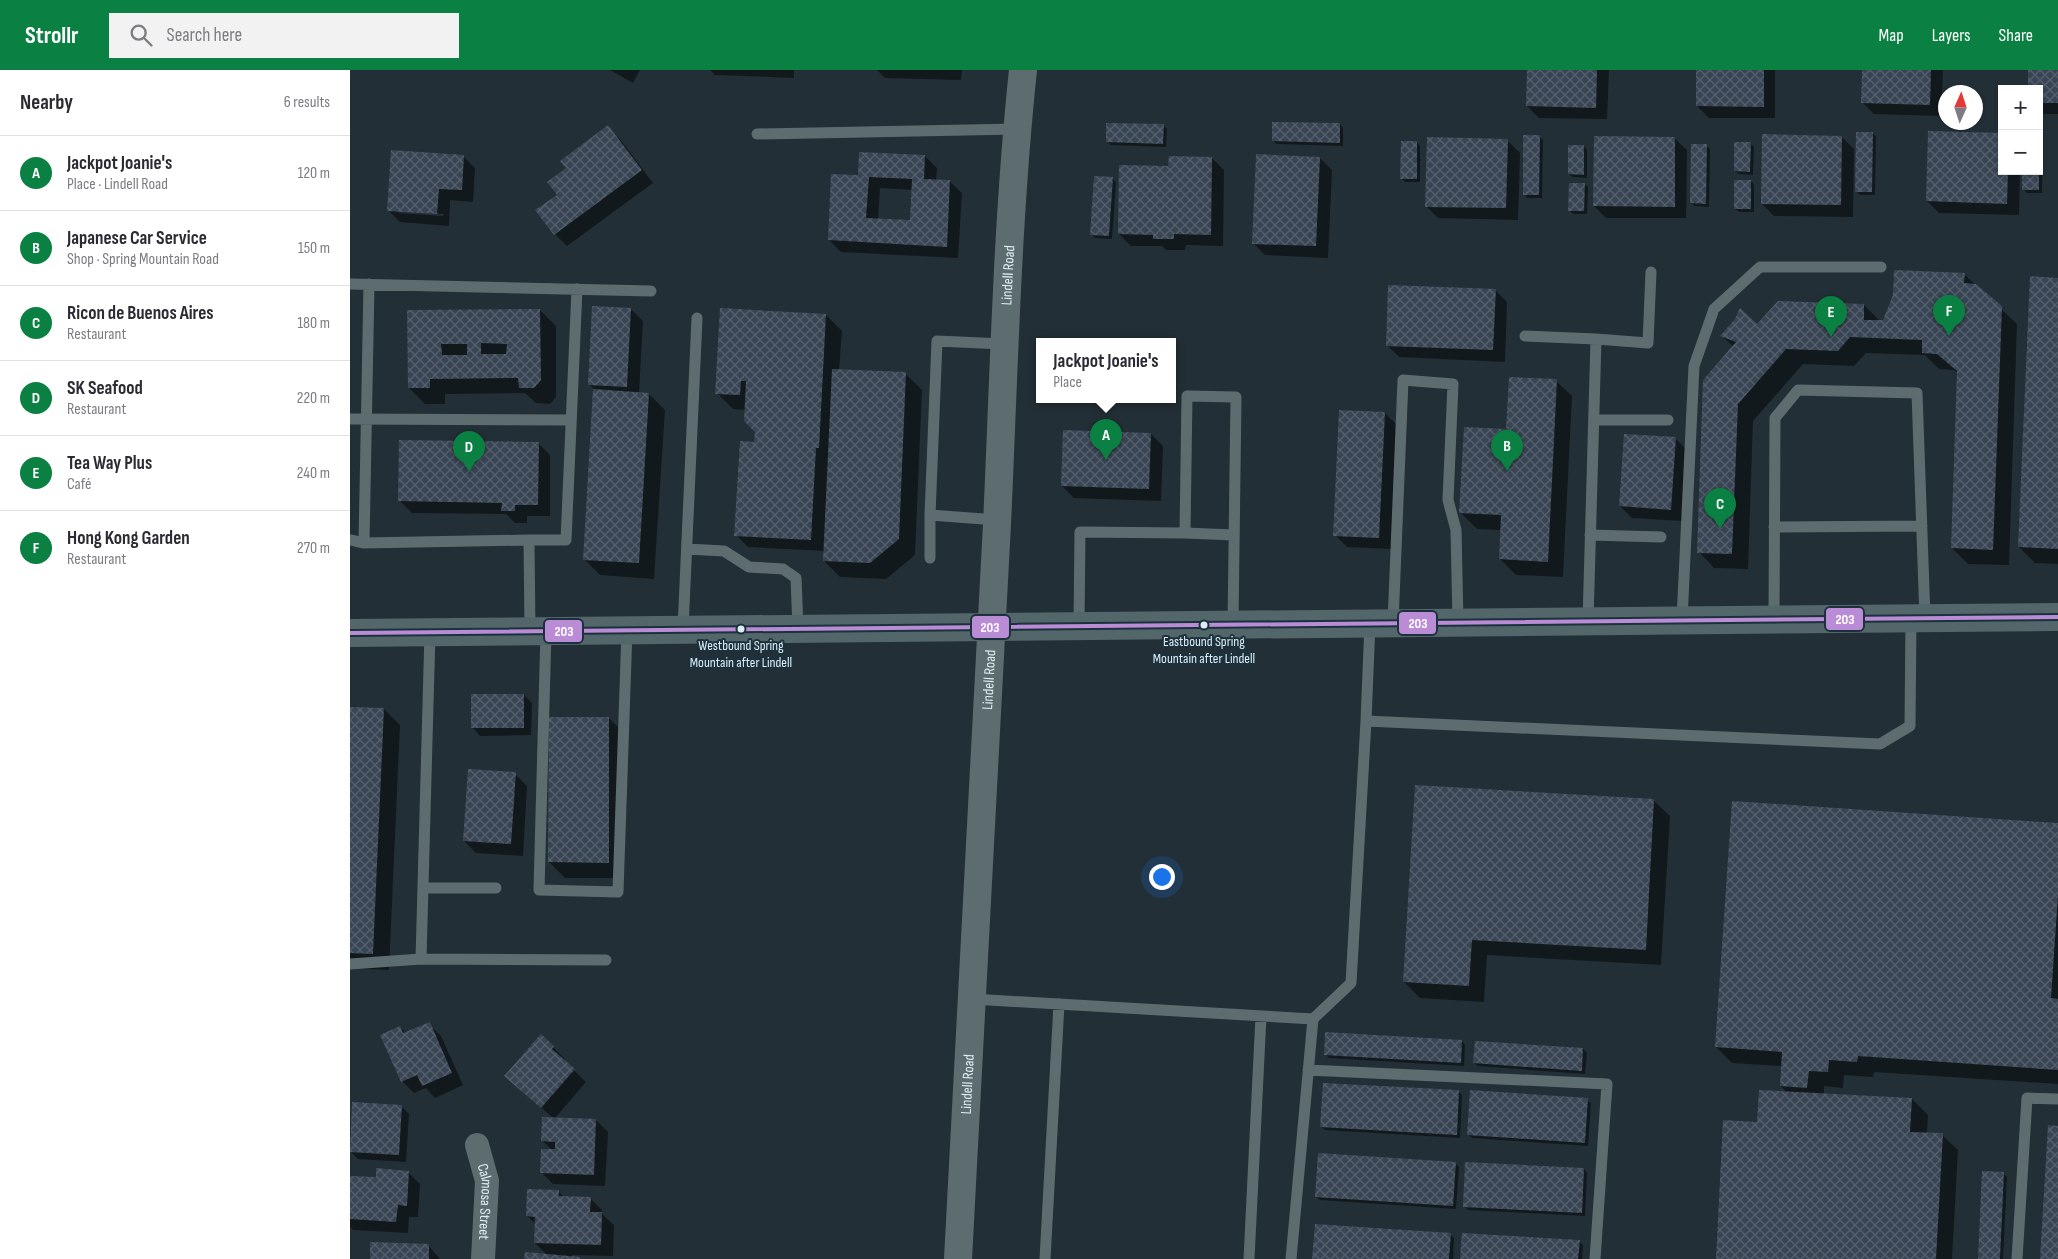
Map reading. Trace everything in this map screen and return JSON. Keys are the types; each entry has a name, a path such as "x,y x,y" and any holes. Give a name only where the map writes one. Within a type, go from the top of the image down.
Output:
{"main road":[{"path":"350,633 2058,617"}],"street":[{"name":"Lindell Road","path":"958,1259 997,520 1003,344 1017,129 1024,70"},
{"name":"Calmosa Street","path":"477,1145 487,1181 483,1259"}],"lane":[{"path":"757,134 1017,129"},
{"path":"1682,620 1694,366 1714,309 1760,267 1881,267"},
{"path":"1525,336 1648,343 1651,272"},
{"path":"350,284 651,291"},
{"path":"364,544 369,284"},
{"path":"350,540 364,544 566,540 577,289"},
{"path":"683,629 697,318"},
{"path":"1588,621 1596,339"},
{"path":"930,558 937,340 1003,344"},
{"path":"1291,1259 1313,1019 1351,983 1366,721 1382,623 1403,380 1453,384 1448,500 1456,530 1458,622"},
{"path":"1366,721 1880,744 1910,726 1918,618 1922,526 1917,393 1798,390 1775,418 1774,619"},
{"path":"1185,533 1187,396 1236,397 1232,624"},
{"path":"350,419 571,420"},
{"path":"1594,420 1668,420"},
{"path":"930,515 997,520"},
{"path":"1774,527 1922,526"},
{"path":"1079,625 1080,532 1185,533 1234,536"},
{"path":"1590,535 1661,537"},
{"path":"529,540 538,631 539,890 618,892 627,630"},
{"path":"687,549 724,551 749,567 784,569 792,573 796,578 798,628"},
{"path":"421,959 430,632"},
{"path":"423,888 496,888"},
{"path":"350,964 421,959 606,960"},
{"path":"972,999 1313,1019"},
{"path":"1046,1259 1059,1004"},
{"path":"1250,1259 1261,1016"},
{"path":"1308,1070 1607,1084 1596,1259"},
{"path":"2017,1259 2027,1098 2058,1099"}],"building":[{"path":"1527,70 1597,70 1596,108 1526,106"},
{"path":"1696,70 1764,70 1764,107 1696,106"},
{"path":"1862,70 1931,70 1930,105 1861,103"},
{"path":"2028,70 2058,70 2058,103 2043,103 2043,85 2028,85"},
{"path":"1272,122 1340,123 1340,143 1272,141"},
{"path":"1106,123 1164,124 1163,144 1106,142"},
{"path":"608,125 642,170 554,235 535,210 557,195 547,182 566,168 560,161"},
{"path":"1928,131 1998,133 1998,175 2008,175 2007,204 1926,201"},
{"path":"1856,132 1873,132 1872,192 1855,192"},
{"path":"1762,134 1842,136 1841,205 1761,204"},
{"path":"1523,135 1540,135 1539,195 1523,195"},
{"path":"1594,136 1675,137 1675,207 1593,206"},
{"path":"1427,137 1508,139 1506,208 1425,207"},
{"path":"1401,141 1417,141 1417,179 1400,179"},
{"path":"1734,142 1751,142 1750,172 1734,171"},
{"path":"1691,144 1707,144 1706,204 1690,203"},
{"path":"1568,145 1584,145 1584,175 1568,174"},
{"path":"391,150 464,155 462,190 439,189 437,214 387,211"},
{"path":"859,152 925,155 924,179 950,180 947,247 828,240 831,174 858,175","holes":["869,177 912,179 910,220 866,218"]},
{"path":"1256,154 1320,157 1316,246 1252,244"},
{"path":"1169,156 1212,157 1211,235 1174,234 1174,239 1153,239 1153,235 1118,234 1119,165 1168,166"},
{"path":"2022,175 2039,175 2039,190 2022,190"},
{"path":"1094,176 1113,177 1109,236 1090,235"},
{"path":"1734,180 1751,180 1751,209 1734,209"},
{"path":"1569,183 1585,183 1584,211 1568,211"},
{"path":"1894,270 1965,273 1964,283 1976,284 2002,306 1993,550 1951,548 1957,371 1937,354 1922,353 1922,340 1850,337 1838,351 1786,349 1738,404 1732,554 1697,553 1703,380 1736,342 1720,336 1735,319 1740,308 1757,324 1778,301 1864,304 1864,320 1883,320 1893,295"},
{"path":"2030,276 2058,278 2058,549 2018,547"},
{"path":"1388,285 1496,289 1493,350 1386,346"},
{"path":"592,306 631,308 627,387 588,385"},
{"path":"720,308 826,314 819,448 816,448 811,540 734,536 740,441 754,442 755,432 744,421 746,381 741,381 740,395 715,394"},
{"path":"540,309 541,380 534,388 519,388 518,378 430,379 430,388 408,388 407,310","holes":["481,343 507,344 506,354 481,354","441,344 467,344 467,355 442,355"]},
{"path":"832,369 906,372 899,539 870,563 823,561"},
{"path":"1509,377 1557,379 1548,562 1499,559 1501,515 1459,513 1464,427 1506,429"},
{"path":"593,389 649,393 639,563 583,560"},
{"path":"1339,410 1385,412 1379,538 1333,536"},
{"path":"1063,430 1151,433 1149,489 1061,486"},
{"path":"1624,434 1676,437 1671,510 1619,506"},
{"path":"399,440 539,442 538,505 515,505 515,511 501,511 502,503 398,501"},
{"path":"471,694 524,694 524,728 471,728"},
{"path":"350,707 384,708 373,954 350,953"},
{"path":"549,717 609,717 609,863 548,862"},
{"path":"468,769 516,772 511,844 463,841"},
{"path":"1415,785 1654,799 1646,950 1472,940 1469,986 1403,982"},
{"path":"1732,801 2058,823 2058,895 2051,998 2058,999 2058,1070 1858,1056 1857,1062 1829,1060 1828,1072 1809,1071 1807,1088 1780,1086 1782,1052 1715,1047"},
{"path":"430,1022 452,1073 422,1086 417,1075 401,1082 380,1035 400,1026 403,1033"},
{"path":"1325,1032 1462,1040 1461,1063 1324,1055"},
{"path":"541,1034 554,1046 552,1049 575,1069 541,1108 504,1076"},
{"path":"1475,1041 1583,1048 1582,1071 1473,1063"},
{"path":"1323,1083 1459,1090 1457,1135 1320,1127"},
{"path":"1470,1090 1588,1098 1585,1143 1467,1135"},
{"path":"1759,1090 1912,1098 1910,1132 1943,1133 1936,1259 1716,1259 1723,1120 1757,1122"},
{"path":"352,1102 402,1105 399,1155 350,1152"},
{"path":"542,1117 596,1119 594,1175 540,1173 541,1149 555,1149 555,1142 541,1141"},
{"path":"2048,1125 2058,1126 2058,1259 2040,1259"},
{"path":"1318,1153 1456,1162 1453,1206 1315,1197"},
{"path":"1465,1162 1584,1168 1582,1213 1463,1207"},
{"path":"376,1168 409,1171 407,1206 398,1205 396,1222 350,1219 350,1176 376,1177"},
{"path":"1982,1171 2004,1172 2000,1259 1978,1259"},
{"path":"527,1189 559,1190 559,1196 591,1197 590,1212 602,1212 601,1245 534,1243 535,1217 526,1216"},
{"path":"1315,1224 1451,1233 1449,1259 1312,1259"},
{"path":"1462,1233 1580,1240 1578,1259 1460,1259"},
{"path":"370,1242 429,1244 429,1259 370,1259"},
{"path":"525,1252 580,1257 580,1259 524,1259"}],"transit line":[{"name":"203","path":"350,633 2058,617"}],"place":[{"name":"Hong Kong Garden","path":"1949,336"},
{"name":"Tea Way Plus","path":"1831,337"},
{"name":"Jackpot Joanie's","path":"1106,460"},
{"name":"Japanese Car Service","path":"1507,471"},
{"name":"SK Seafood","path":"469,472"},
{"name":"Ricon de Buenos Aires","path":"1720,529"},
{"name":"Eastbound Spring Mountain after Lindell","path":"1204,625"},
{"name":"Westbound Spring Mountain after Lindell","path":"741,629"}]}
